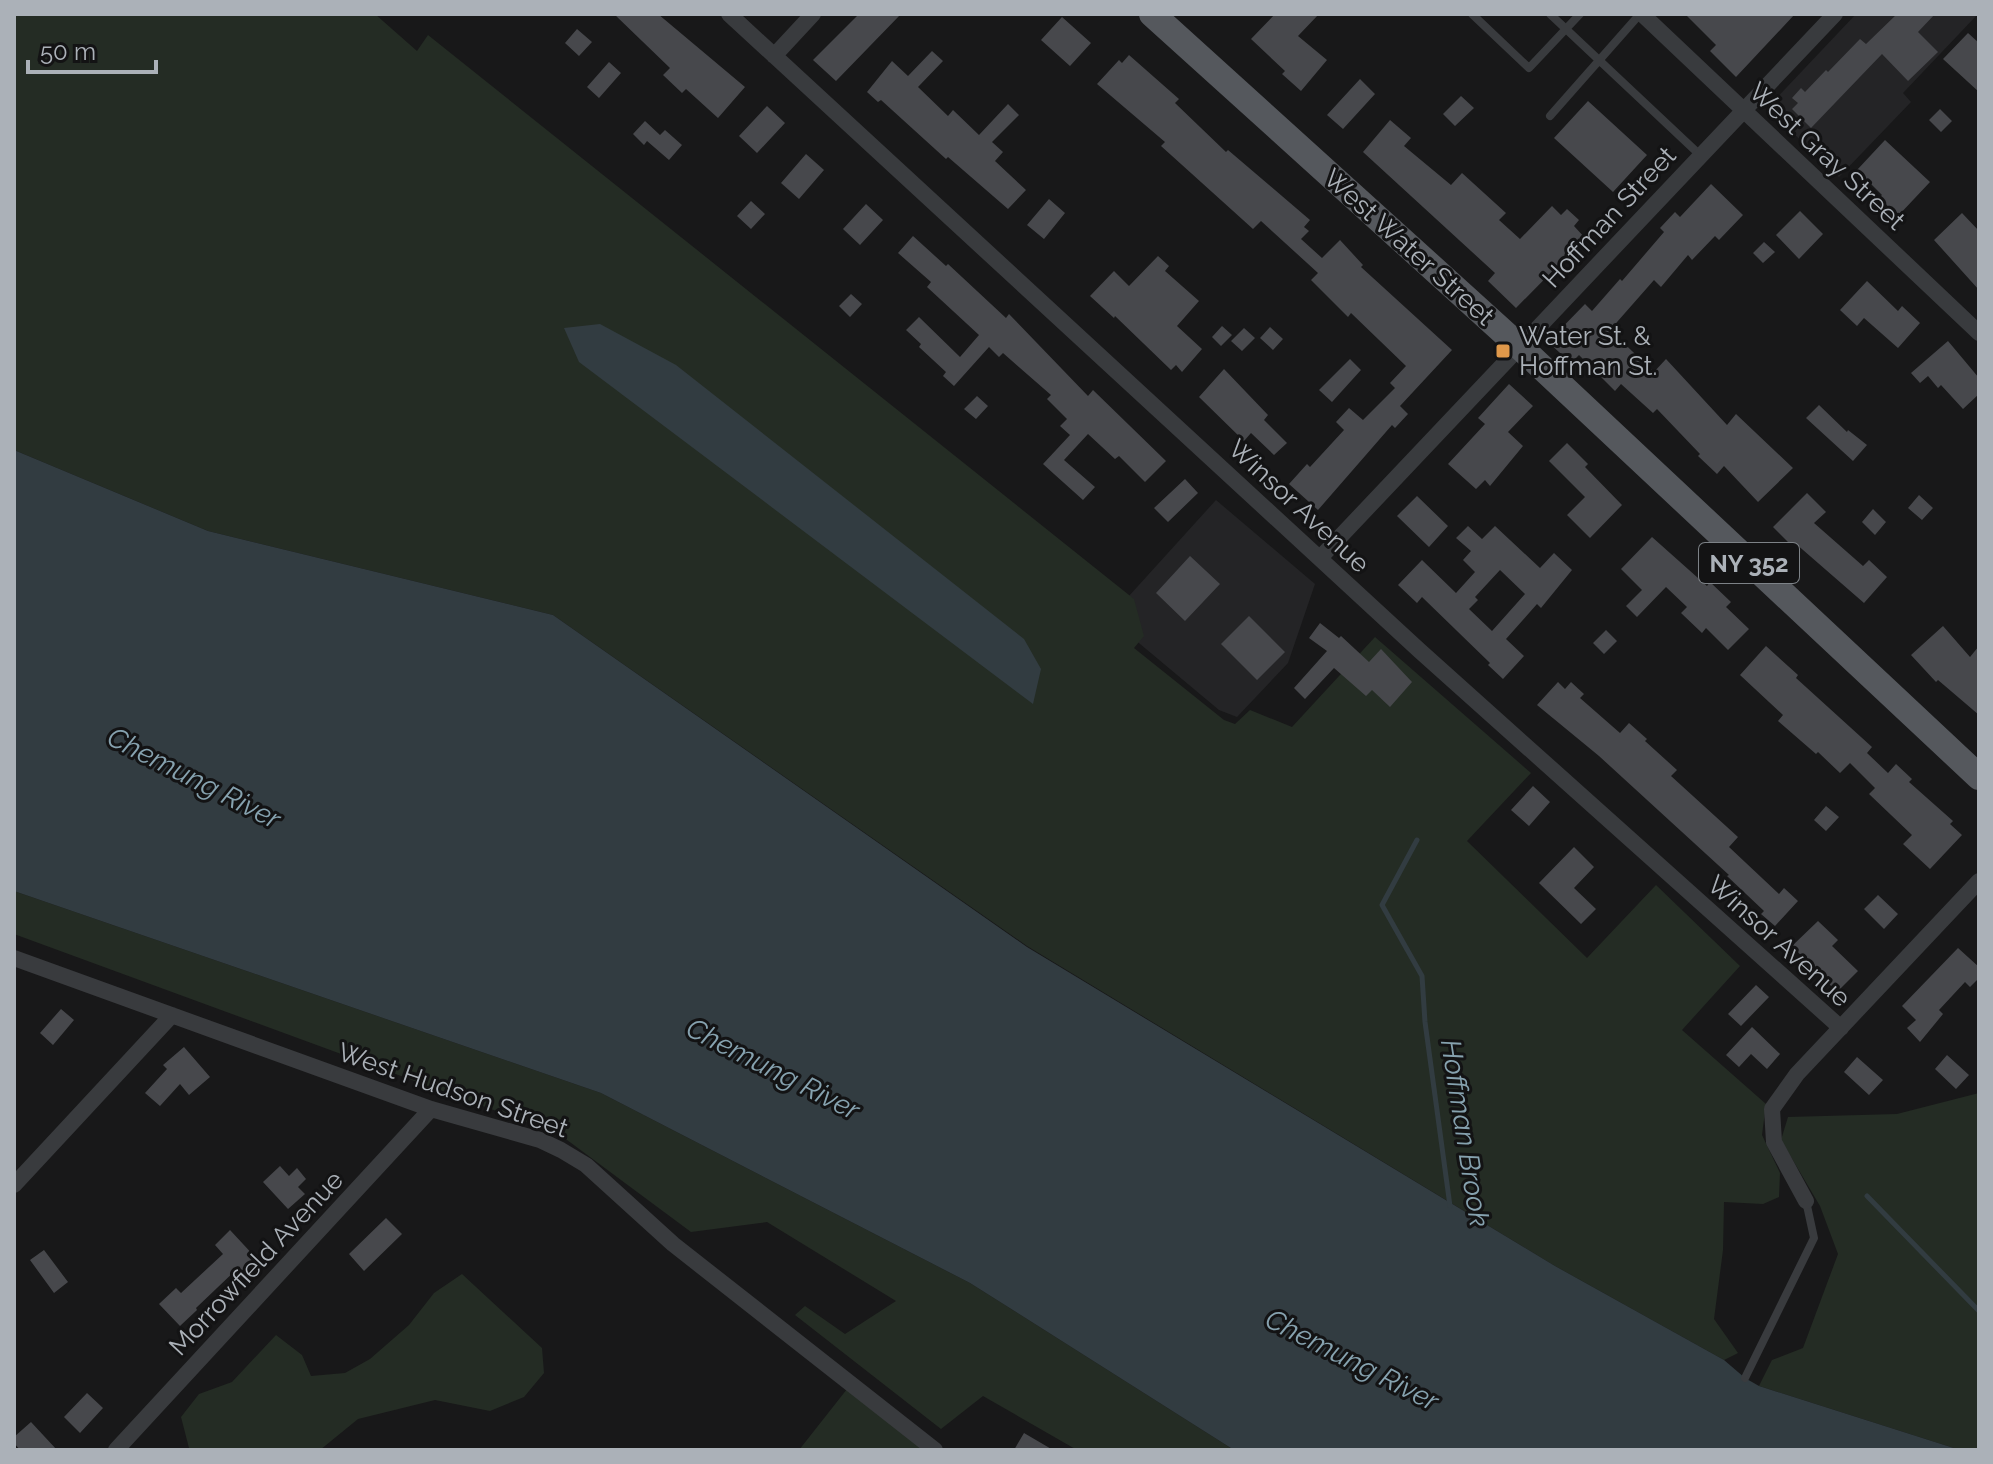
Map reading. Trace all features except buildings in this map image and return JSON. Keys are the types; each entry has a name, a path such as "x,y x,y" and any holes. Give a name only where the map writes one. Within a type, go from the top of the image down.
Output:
{"main road":[{"name":"West Water Street","path":"1152,14 1520,347 1979,777"}],"street":[{"name":"Winsor Avenue","path":"729,14 1320,558 1841,1028"},
{"path":"774,56 813,14"},
{"name":"West Gray Street","path":"1641,14 1979,333"},
{"name":"Hoffman Street","path":"1320,558 1835,14"},
{"path":"1806,1201 1774,1142 1772,1109 1797,1074 1979,881"},
{"name":"West Hudson Street","path":"14,958 431,1109 540,1140 586,1165 673,1244 935,1450"},
{"path":"14,1185 172,1015"},
{"name":"Morrowfield Avenue","path":"116,1450 431,1109"}],"lane":[{"path":"1472,14 1529,68 1580,14"},
{"path":"1550,14 1700,155"},
{"path":"1550,116 1641,14"},
{"path":"1745,1378 1814,1238 1806,1201"}],"shaded area":[{"path":"14,14 375,14 417,51 428,35 1134,599 1144,636 1134,648 1224,720 1235,724 1250,710 1292,727 1375,637 1531,773 1467,841 1587,958 1656,885 1740,966 1682,1030 1766,1104 1762,1135 1780,1173 1779,1197 1763,1204 1724,1202 1723,1250 1714,1319 1738,1353 1724,1360 1555,1266 1027,946 553,615 208,531 14,450"},
{"path":"1856,14 1977,15 1903,93 1911,102 1839,177 1767,108"},
{"path":"1216,500 1315,584 1288,663 1237,717 1219,710 1109,618"},
{"path":"14,891 601,1093 970,1283 1234,1450 1077,1450 983,1396 941,1429 795,1315 805,1306 845,1334 896,1301 767,1222 691,1232 559,1134 14,934"},
{"path":"1979,1093 1979,1450 1960,1450 1759,1386 1772,1360 1803,1348 1838,1254 1820,1206 1781,1140 1788,1117 1897,1114"},
{"path":"462,1274 542,1348 544,1373 524,1397 490,1411 435,1400 358,1419 320,1450 189,1448 181,1417 199,1394 232,1382 276,1335 302,1355 311,1376 345,1373 370,1359 409,1325 434,1293"},
{"path":"851,1384 935,1450 799,1450"}],"water":[{"path":"600,324 676,365 1024,639 1041,669 1033,704 579,362 564,328"},
{"name":"Chemung River","path":"14,450 208,531 553,615 1027,947 1555,1266 1724,1360 1759,1386 1960,1450 1234,1450 970,1283 601,1093 14,891"}],"waterway":[{"name":"Hoffman Brook","path":"1417,840 1382,905 1422,976 1425,1022 1450,1206"},
{"path":"1867,1196 1979,1311"}],"place":[{"name":"Water St. & Hoffman St.","path":"1503,351"}]}
